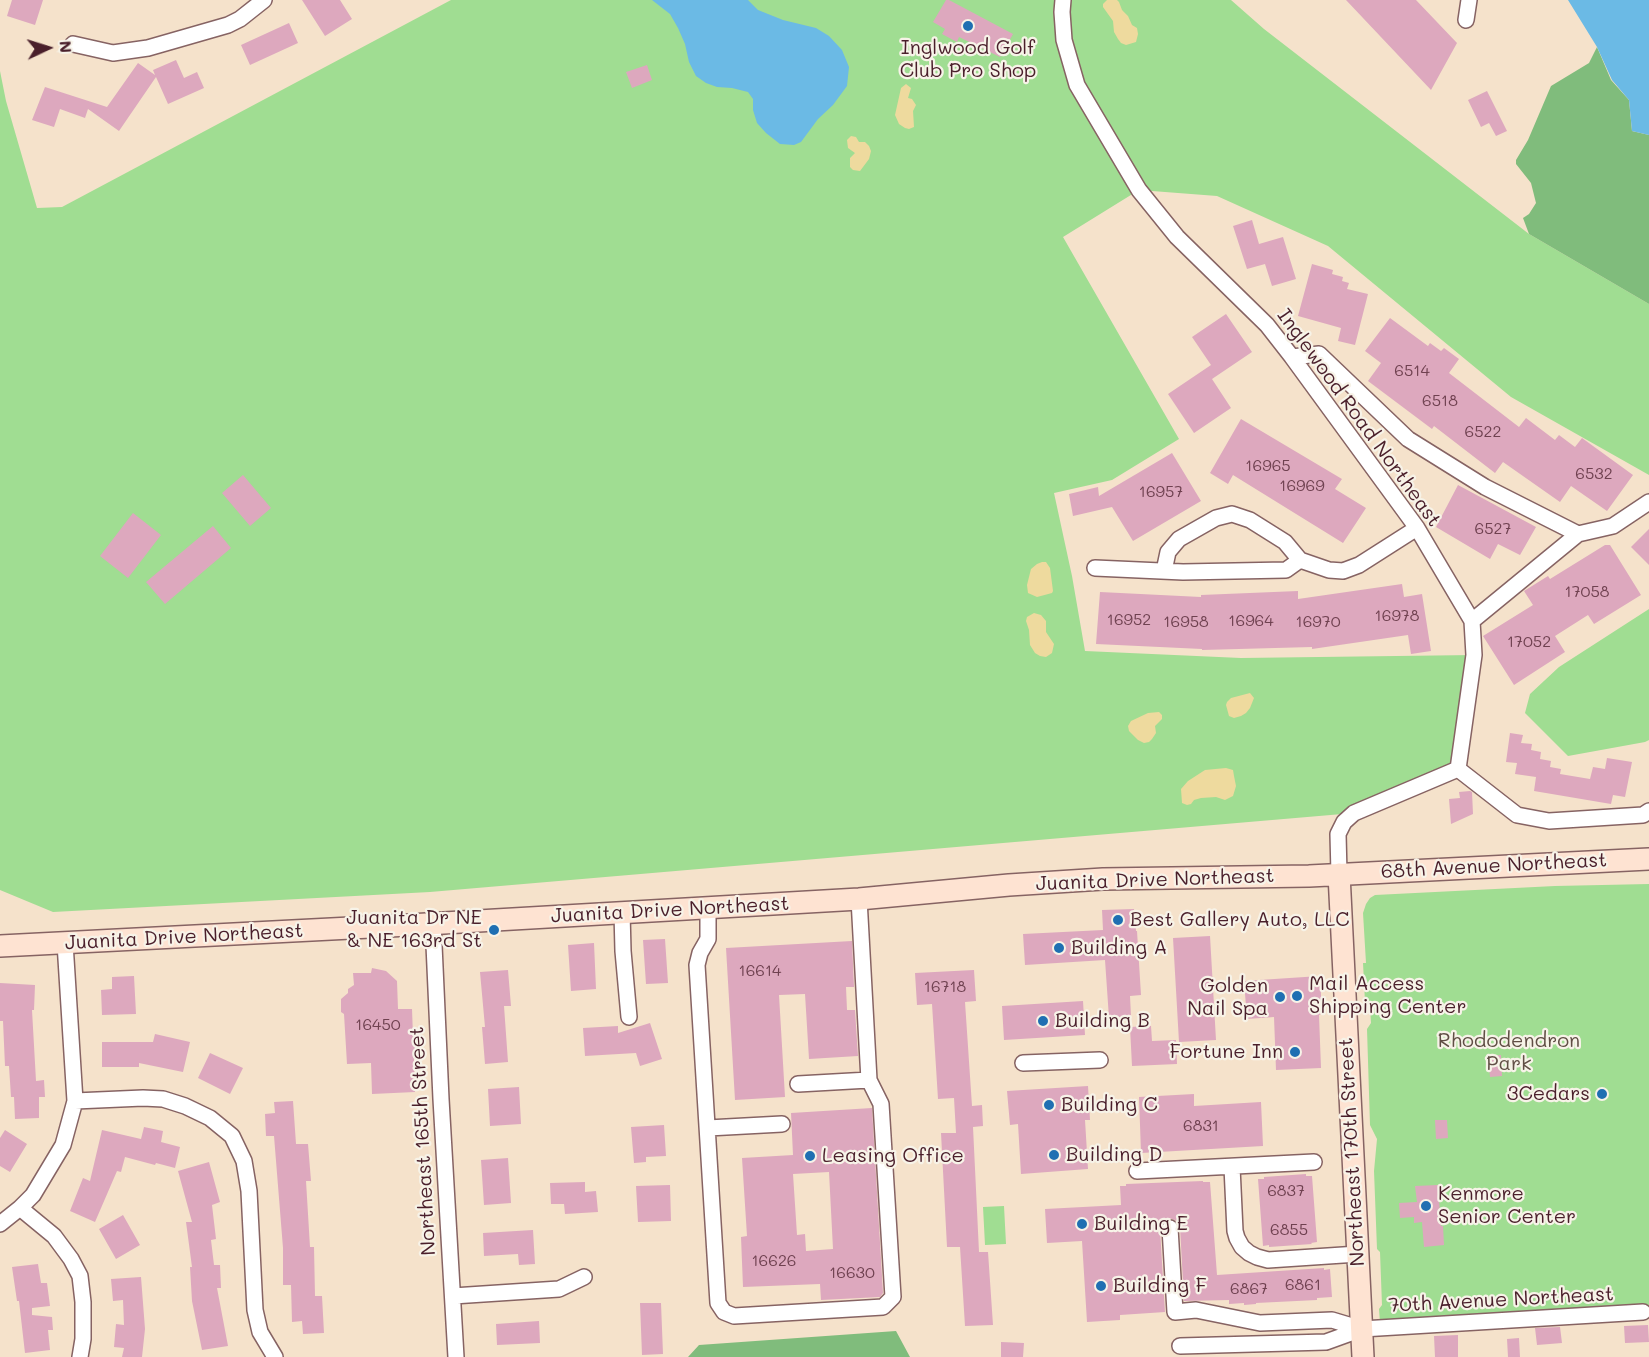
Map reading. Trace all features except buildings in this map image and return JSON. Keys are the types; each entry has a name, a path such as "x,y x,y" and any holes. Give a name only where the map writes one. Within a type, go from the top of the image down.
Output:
{"main road":[{"name":"68th Avenue Northeast","path":"1339,874 1649,859"},
{"name":"Juanita Drive Northeast","path":"0,946 859,899 1103,879 1339,874"},
{"name":"Northeast 170th Street","path":"1339,874 1363,1357"}],"street":[{"path":"73,44 113,53 148,48 228,25 240,19 264,0"},
{"name":"Inglewood Road Northeast","path":"1063,0 1064,40 1077,85 1139,190 1178,237 1267,325 1292,357 1417,528 1472,621 1474,655 1458,769"},
{"path":"1467,20 1469,0"},
{"path":"1292,357 1319,354 1408,439 1485,487 1578,534"},
{"path":"1472,621 1578,534 1613,526 1649,502"},
{"path":"1164,571 1168,552 1179,539 1216,518 1232,514 1250,520 1285,542 1300,560 1329,570 1343,571 1359,565 1417,528"},
{"path":"1095,568 1164,571 1286,570 1300,560"},
{"path":"1339,874 1338,834 1344,822 1354,813 1458,769 1517,815 1549,821 1643,815 1649,811"},
{"path":"708,907 708,939 697,965 718,1303 724,1312 734,1316 883,1307 893,1297 881,1104 869,1080 859,899"},
{"path":"622,912 629,1017"},
{"name":"Northeast 165th Street","path":"433,923 456,1357"},
{"path":"0,1224 33,1195 63,1145 75,1101 65,943"},
{"path":"1023,1063 1100,1060"},
{"path":"798,1084 869,1080"},
{"path":"75,1101 163,1099 210,1118 232,1136 244,1161 249,1191 255,1310 260,1332 275,1357"},
{"path":"708,1128 782,1124"},
{"name":"Northeast 170th Street","path":"1137,1171 1314,1162"},
{"path":"1232,1167 1235,1231 1242,1247 1249,1253 1268,1260 1358,1254"},
{"path":"20,1208 54,1236 80,1276 83,1302 83,1339 80,1357"},
{"name":"70th Avenue Northeast","path":"1170,1228 1175,1312 1196,1310 1260,1323 1332,1320 1362,1329"},
{"path":"453,1296 559,1289 584,1277"},
{"name":"70th Avenue Northeast","path":"1180,1346 1326,1342 1362,1329 1643,1312"}],"green space":[{"path":"451,0 1231,0 1264,29 1529,234 1649,304 1649,475 1511,397 1328,246 1217,196 1139,190 1063,237 1179,439 1112,480 1054,493 1085,651 1241,658 1474,655 1458,769 1354,813 430,892 53,912 0,890 0,71 6,101 37,208 62,207"},
{"path":"1597,47 1611,80 1629,100 1632,131 1649,135 1649,304 1529,234 1523,218 1529,214 1536,203 1531,183 1516,164 1516,160 1528,140 1551,86 1589,63"},
{"path":"1649,609 1649,740 1568,756 1525,713 1530,694 1559,667"},
{"name":"Rhododendron Park","path":"1649,884 1649,1305 1380,1323 1379,1309 1382,1305 1380,1252 1377,1249 1374,1171 1377,1139 1370,1125 1367,1029 1371,1023 1370,1008 1365,1002 1363,963 1366,963 1363,913 1366,904 1375,895"},
{"path":"1004,1206 1006,1244 985,1245 983,1207"},
{"path":"896,1331 910,1357 688,1357 699,1345"}],"sand":[{"path":"1107,0 1117,0 1132,25 1137,28 1136,42 1126,45 1118,39 1114,32 1113,21 1103,7"},
{"path":"906,84 911,88 908,98 912,99 916,105 913,111 914,127 909,129 899,124 895,115 901,88"},
{"path":"851,136 856,137 859,142 865,142 871,151 869,159 860,171 850,167 850,158 855,153 848,148 847,140"},
{"path":"1046,562 1050,568 1053,591 1037,597 1028,593 1027,585 1031,569"},
{"path":"1034,613 1041,615 1046,621 1046,632 1054,644 1052,653 1046,657 1035,653 1030,645 1026,621 1027,617"},
{"path":"1250,693 1254,698 1246,713 1234,718 1229,716 1227,702 1231,698"},
{"path":"1159,712 1162,719 1155,726 1156,733 1149,742 1144,743 1138,740 1129,731 1128,726 1131,721 1148,713"},
{"path":"1226,768 1233,770 1236,786 1233,796 1225,800 1216,797 1201,798 1194,800 1191,804 1182,803 1181,789 1188,781 1205,770"}],"water":[{"path":"652,0 748,0 758,10 783,20 816,28 829,36 842,50 849,67 847,86 801,142 794,145 780,144 757,123 753,110 753,99 748,92 717,87 696,76 689,62 685,44 670,14"},
{"path":"1568,0 1649,0 1649,135 1632,131 1629,100 1612,80 1597,47"}],"place":[{"name":"Inglwood Golf Club Pro Shop","path":"968,26"},
{"name":"Best Gallery Auto, LLC","path":"1118,920"},
{"name":"Juanita Dr NE & NE 163rd St","path":"494,930"},
{"name":"Building A","path":"1059,948"},
{"name":"Mail Access Shipping Center","path":"1297,996"},
{"name":"Golden Nail Spa","path":"1280,997"},
{"name":"Building B","path":"1043,1021"},
{"name":"Fortune Inn","path":"1295,1052"},
{"name":"3Cedars","path":"1602,1094"},
{"name":"Building C","path":"1049,1105"},
{"name":"Building D","path":"1054,1155"},
{"name":"Leasing Office","path":"810,1156"},
{"name":"Kenmore Senior Center","path":"1426,1206"},
{"name":"Building E","path":"1082,1224"},
{"name":"Building F","path":"1101,1286"}]}
